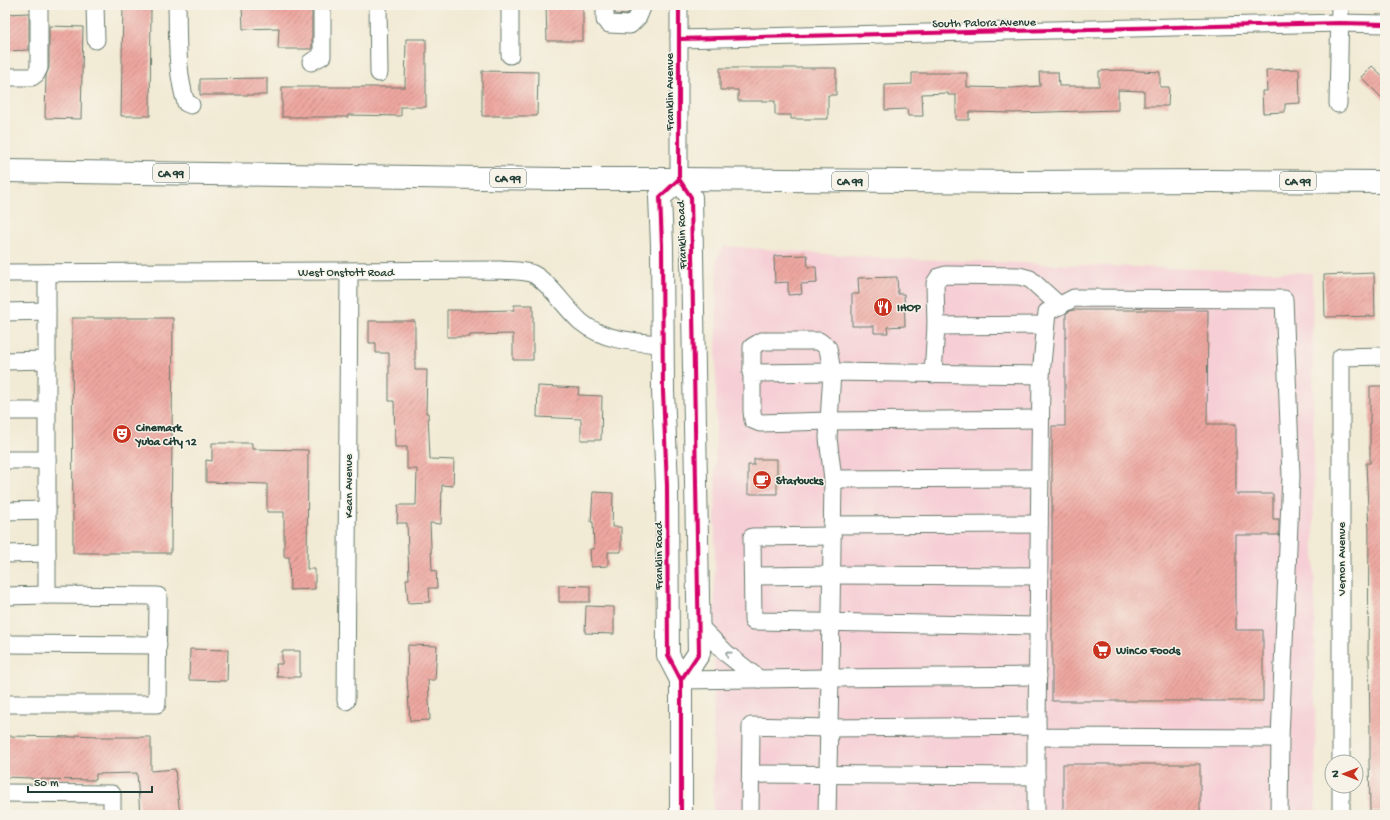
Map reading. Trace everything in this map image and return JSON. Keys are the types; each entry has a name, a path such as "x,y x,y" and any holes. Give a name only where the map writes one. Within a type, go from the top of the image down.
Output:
{"main road":[{"name":"CA 99","path":"5,171 557,179 1014,182 1210,180 1385,182"},
{"name":"Franklin Road","path":"680,680 699,653 691,197 679,179 660,197 662,245 662,344 667,486 668,655 680,680 681,815"}],"street":[{"path":"5,77 32,77 36,74 39,68 39,5"},
{"path":"95,5 96,40"},
{"path":"177,5 179,72 181,87 186,103 191,105"},
{"path":"311,62 322,56 322,5"},
{"path":"378,5 379,73"},
{"path":"510,5 510,55"},
{"path":"606,5 605,20 609,24 630,25 638,17 643,5"},
{"name":"Franklin Avenue","path":"679,5 679,179"},
{"path":"1338,104 1340,5"},
{"name":"South Palora Avenue","path":"679,39 1385,24"},
{"name":"West Onstott Road","path":"5,273 500,270 520,272 532,274 543,281 561,302 582,322 598,332 628,341 662,344"},
{"name":"Kean Avenue","path":"346,701 349,272"},
{"path":"47,273 47,595"},
{"path":"933,374 936,326 935,283 939,277 946,275 1018,276 1030,280 1060,306"},
{"path":"1036,815 1040,376 1047,312 1074,298 1284,299 1290,476 1280,738 1279,815"},
{"path":"5,312 47,310"},
{"path":"936,326 1046,325"},
{"path":"828,815 833,479 828,438 829,421 832,372 828,348 819,340 762,341 752,347 752,411 753,420 760,423 829,421 1040,419"},
{"name":"Vernon Avenue","path":"1341,754 1341,357 1385,356"},
{"path":"5,361 46,360"},
{"path":"752,373 832,372 1040,376"},
{"path":"5,411 46,411"},
{"path":"5,460 46,460"},
{"path":"833,479 1040,478"},
{"path":"5,511 47,510"},
{"path":"1038,626 753,621 752,537 832,531 1039,524"},
{"path":"5,554 47,554"},
{"path":"753,576 1039,576"},
{"path":"5,596 158,596 157,704 5,704"},
{"path":"698,625 727,654 759,679"},
{"path":"5,644 158,644"},
{"path":"680,680 1038,676"},
{"path":"750,815 751,726 1280,738"},
{"path":"751,774 1036,776"},
{"path":"5,794 112,794 112,815"},
{"path":"1341,794 1341,815"}],"shaded area":[{"path":"725,246 877,258 1312,273 1316,815 713,815 717,258"}],"building":[{"path":"242,5 312,5 312,49 278,49 279,28 243,29"},
{"path":"546,5 583,5 583,41 547,41"},
{"path":"615,5 632,5 630,11 626,15 615,14"},
{"path":"123,7 151,8 150,116 121,116"},
{"path":"29,13 29,50 5,51 5,14"},
{"path":"49,26 83,27 81,119 45,118 46,75 49,68"},
{"path":"406,39 426,39 426,107 401,107 401,116 348,115 348,117 282,117 282,87 405,87"},
{"path":"1372,66 1385,78 1385,101 1361,77"},
{"path":"720,68 836,68 836,95 828,95 828,119 791,119 791,115 775,115 775,101 738,101 738,90 720,90"},
{"path":"1299,69 1300,103 1285,104 1285,112 1263,113 1262,91 1267,91 1266,70"},
{"path":"1119,70 1160,72 1160,87 1169,87 1168,106 1144,106 1144,91 1118,90 1118,110 1013,113 969,112 969,120 956,120 956,95 948,95 948,93 922,94 923,116 908,116 907,109 885,110 885,85 912,84 912,73 967,73 967,87 1012,88 1040,86 1039,72 1058,72 1059,86 1099,86 1099,71"},
{"path":"482,71 538,72 537,116 482,116"},
{"path":"267,78 267,95 200,95 200,79"},
{"path":"807,255 808,267 816,267 817,283 801,284 802,294 788,295 788,282 775,283 774,256"},
{"path":"1374,273 1375,316 1325,317 1324,275"},
{"path":"897,277 898,294 904,294 905,326 887,327 888,333 874,333 874,326 852,326 852,294 859,294 858,278"},
{"path":"514,305 533,305 533,360 513,360 513,334 447,337 447,310 514,310"},
{"path":"1073,310 1208,310 1207,424 1236,424 1236,494 1273,494 1273,519 1279,519 1279,535 1236,535 1236,630 1263,630 1263,701 1052,701 1052,426 1065,426 1066,313"},
{"name":"Cinemark Yuba City 12","path":"72,318 173,318 171,553 73,553"},
{"path":"369,321 415,321 415,370 427,370 426,413 428,413 430,459 454,460 453,486 442,485 441,524 430,523 432,571 436,570 437,588 429,588 430,602 408,603 406,579 409,579 407,523 397,523 398,505 416,505 417,469 407,469 407,447 395,447 394,401 389,401 389,353 376,353 376,343 369,343"},
{"path":"538,386 579,388 578,395 602,396 601,440 581,440 581,419 537,417"},
{"path":"1370,386 1385,386 1385,812 1370,812 1368,658 1369,531 1366,463 1370,463"},
{"path":"212,443 252,443 252,449 308,450 307,569 315,569 315,589 290,590 289,557 284,557 284,512 267,512 267,484 206,482 206,460 212,461"},
{"name":"Starbucks","path":"754,459 777,459 777,494 748,494 748,465 754,465"},
{"path":"593,492 613,493 612,527 621,527 621,552 608,552 608,566 591,567 590,549 594,549 593,522 591,522"},
{"path":"559,585 590,586 590,602 559,602"},
{"path":"586,606 614,607 614,634 585,633"},
{"path":"408,645 437,646 435,680 428,680 430,720 410,721 407,679"},
{"path":"190,649 228,650 227,681 189,680"},
{"path":"282,651 300,651 300,677 277,677 276,664 282,664"},
{"path":"76,735 97,737 151,737 151,771 175,769 180,815 140,815 137,773 96,774 96,780 5,777 5,736 76,737"},
{"path":"1063,764 1200,764 1200,815 1063,815"}],"cycle path":[{"path":"679,5 679,179"},
{"path":"679,39 1340,23 1385,24"},
{"path":"679,179 660,197 662,245 663,391 667,486 668,655 681,680 681,815"},
{"path":"679,179 691,197 699,653 681,680"}],"place":[{"name":"IHOP","path":"883,307"},
{"name":"Cinemark Yuba City 12","path":"122,434"},
{"name":"Starbucks","path":"762,480"},
{"name":"WinCo Foods","path":"1102,650"}]}
